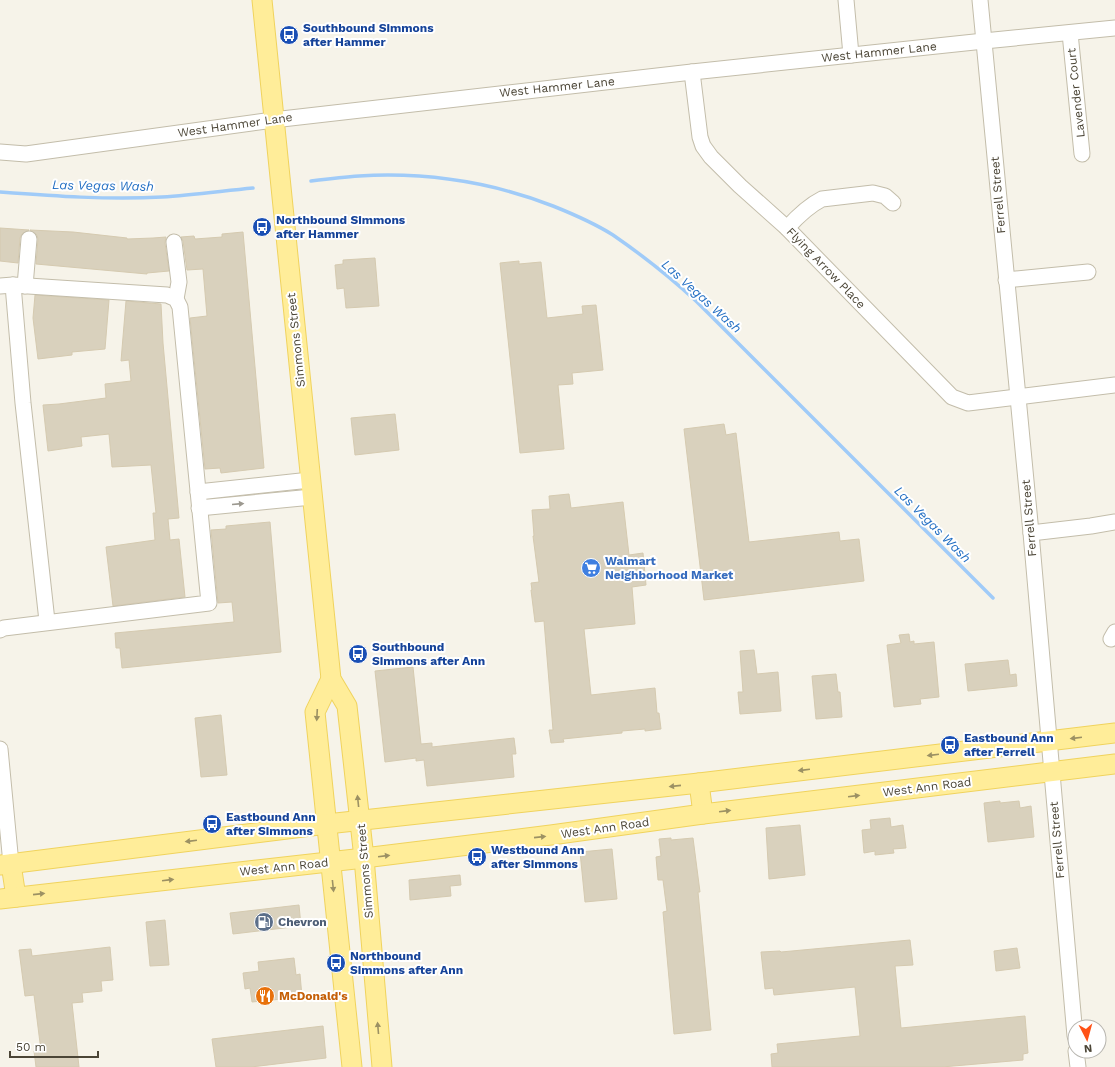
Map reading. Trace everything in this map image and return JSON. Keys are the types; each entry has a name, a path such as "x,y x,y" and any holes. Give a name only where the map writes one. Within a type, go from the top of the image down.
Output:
{"main road":[{"name":"Simmons Street","path":"262,0 331,679 347,706 364,858 382,1067"},
{"path":"331,679 316,712 352,1067"},
{"path":"8,898 6,864 327,824 699,783 1115,733"},
{"name":"West Ann Road","path":"8,898 331,862 551,835 703,814 1115,764"},
{"path":"699,783 703,814"}],"street":[{"path":"846,0 851,55"},
{"name":"Ferrell Street","path":"980,0 1031,533 1074,1019"},
{"name":"West Hammer Lane","path":"0,152 26,154 273,120 692,72 1115,28"},
{"name":"Lavender Court","path":"1070,33 1082,154"},
{"name":"Flying Arrow Place","path":"692,72 700,137 703,146 740,186 787,228 952,397 968,403 1115,385"},
{"path":"787,228 797,217 822,199 873,193 885,196 893,203"},
{"path":"29,239 13,285 23,404 47,622"},
{"path":"0,630 4,628 47,622 209,603 180,307 176,298 179,282 174,242"},
{"path":"1006,280 1088,272"},
{"path":"13,285 167,295 176,298"},
{"path":"198,492 311,489"},
{"path":"199,508 311,489"},
{"path":"1031,533 1115,522"},
{"path":"0,749 6,864"}],"building":[{"path":"0,228 29,230 22,234 20,238 18,263 0,261"},
{"path":"30,230 73,232 127,239 166,237 165,243 169,271 147,274 36,264 38,239 37,235"},
{"path":"243,232 264,468 221,473 220,468 205,469 190,318 207,316 203,269 187,270 183,241 181,237 194,236 195,239 222,237 222,234"},
{"path":"375,258 379,306 346,308 344,288 337,289 335,265 343,264 343,260"},
{"path":"519,261 519,264 541,262 547,318 583,314 582,306 596,305 603,370 572,373 573,384 558,385 564,449 520,453 500,263"},
{"path":"35,295 109,300 105,349 72,352 72,355 38,359 33,318"},
{"path":"126,301 161,304 163,343 179,518 168,519 170,540 179,539 185,597 113,606 106,547 155,540 153,513 156,513 151,465 112,467 109,434 81,437 82,446 48,451 43,405 106,398 105,384 131,381 129,360 121,361"},
{"path":"395,414 399,450 355,455 351,418"},
{"path":"724,424 726,435 736,433 749,542 839,532 840,541 859,539 864,581 704,600 684,429"},
{"name":"Walmart Neighborhood Market","path":"569,494 571,508 623,502 629,555 643,553 646,585 632,587 635,624 584,629 591,695 655,688 657,713 659,713 661,729 622,731 622,733 563,739 564,742 551,743 549,730 553,730 544,621 535,622 531,590 531,583 539,582 533,536 532,510 550,509 549,496"},
{"path":"270,522 281,652 122,668 120,648 116,648 115,633 234,622 232,602 218,603 211,530 226,529 226,526"},
{"path":"909,634 910,642 914,641 914,644 934,642 939,697 920,699 921,704 894,707 887,645 901,643 899,635"},
{"path":"754,650 757,674 778,672 781,711 740,714 738,692 743,692 740,651"},
{"path":"1008,660 1010,675 1016,674 1017,686 968,691 965,664"},
{"path":"413,667 421,744 432,743 432,747 514,738 516,754 512,754 514,777 427,786 424,760 416,761 416,758 385,762 375,671"},
{"path":"836,674 838,692 840,692 842,717 816,719 812,676"},
{"path":"221,715 227,775 201,777 195,718"},
{"path":"1000,801 1000,803 1019,801 1020,808 1031,806 1034,837 988,842 984,803"},
{"path":"890,818 891,827 903,825 906,848 893,849 894,853 875,855 875,851 864,853 862,830 871,829 870,820"},
{"path":"800,825 805,875 769,879 766,828"},
{"path":"671,838 671,840 693,838 700,892 698,892 711,1030 674,1034 663,912 667,911 663,880 658,880 656,857 661,856 659,839"},
{"path":"612,849 617,899 585,902 580,852"},
{"path":"460,875 461,885 450,886 451,896 410,900 409,880"},
{"path":"299,905 301,926 233,934 230,913"},
{"path":"165,920 169,965 150,966 146,922"},
{"path":"910,940 913,965 895,966 901,1028 1025,1016 1028,1053 1023,1054 1023,1060 942,1067 772,1067 771,1054 778,1053 777,1044 860,1036 855,987 774,995 773,988 765,989 761,952 781,952"},
{"path":"110,947 113,980 101,981 102,991 82,993 83,1002 72,1003 79,1067 36,1067 34,1051 41,1051 34,995 25,996 19,950 31,949 32,956"},
{"path":"1017,948 1020,968 996,971 994,951"},
{"path":"294,958 296,975 300,974 302,997 252,1002 250,988 245,989 243,973 259,971 258,962"},
{"path":"323,1026 326,1058 251,1067 216,1067 212,1039"}],"waterway":[{"name":"Las Vegas Wash","path":"311,181 353,176 384,175 433,177 458,180 506,191 553,206 613,235 656,266 696,301 993,598"},
{"name":"Las Vegas Wash","path":"0,192 81,197 142,198 253,188"}],"place":[{"name":"Southbound Simmons after Hammer","path":"289,35"},
{"name":"Northbound Simmons after Hammer","path":"262,227"},
{"name":"Walmart Neighborhood Market","path":"591,568"},
{"name":"Southbound Simmons after Ann","path":"358,654"},
{"name":"Eastbound Ann after Ferrell","path":"950,745"},
{"name":"Eastbound Ann after Simmons","path":"212,824"},
{"name":"Westbound Ann after Simmons","path":"477,857"},
{"name":"Chevron","path":"264,922"},
{"name":"Northbound Simmons after Ann","path":"336,963"},
{"name":"McDonald's","path":"265,996"}]}
